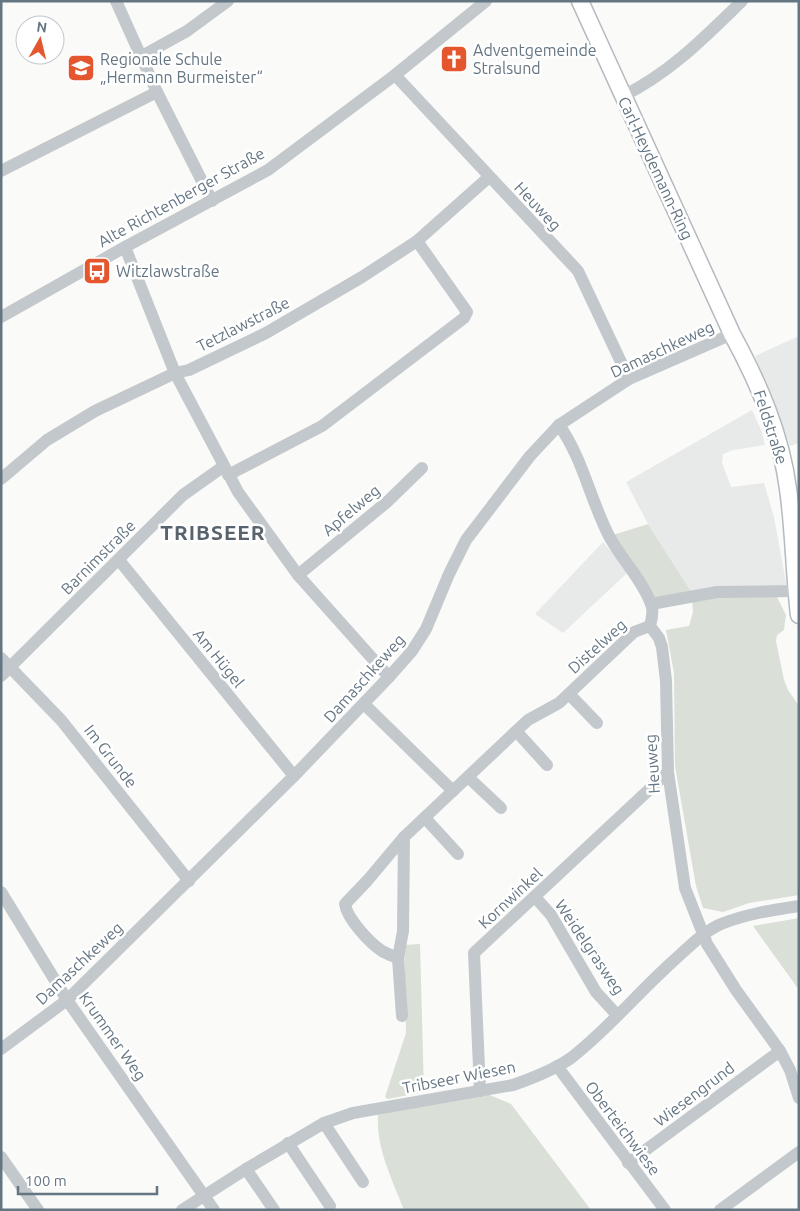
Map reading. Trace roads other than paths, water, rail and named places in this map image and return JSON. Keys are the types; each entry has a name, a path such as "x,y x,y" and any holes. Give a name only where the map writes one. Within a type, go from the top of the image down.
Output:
{"main road":[{"name":"Carl-Heydemann-Ring","path":"580,1 732,334"},
{"name":"Feldstraße","path":"732,334 763,398 782,459 788,488 798,604"}],"street":[{"path":"116,1 157,92 212,201"},
{"path":"142,56 187,31 228,1"},
{"name":"Alte Richtenberger Straße","path":"1,317 125,246 268,170 395,75 486,1"},
{"path":"623,96 647,84 689,53 742,1"},
{"name":"Heuweg","path":"395,75 578,271 629,379"},
{"path":"1,171 157,92"},
{"name":"Tetzlawstraße","path":"1,480 47,440 95,411 175,373 189,370 266,333 362,277 417,241 489,177"},
{"name":"Barnimstraße","path":"6,672 183,495 226,471 322,426 464,318 467,312 417,241"},
{"path":"125,246 175,373 238,492 298,575 389,677"},
{"name":"Damaschkeweg","path":"1,1049 67,1000 294,776 389,677 412,651 426,629 449,574 466,540 530,456 559,425 629,379 732,334"},
{"path":"559,425 571,441 609,536 632,570 651,604 652,616 650,626"},
{"name":"Apfelweg","path":"298,575 387,502 422,468"},
{"name":"Am Hügel","path":"119,560 294,776"},
{"path":"651,604 717,592 798,604"},
{"name":"Heuweg","path":"650,626 660,638 665,664 668,772 685,888 702,935 736,990 780,1051 790,1070 799,1098"},
{"name":"Distelweg","path":"398,958 383,952 369,939 356,925 346,910 345,904 404,837 528,720 559,703 634,632 650,626"},
{"name":"Im Grunde","path":"1,658 6,672 61,720 189,881"},
{"name":"Distelweg","path":"569,694 597,723"},
{"path":"364,704 452,791"},
{"path":"517,732 547,765"},
{"name":"Kornwinkel","path":"480,1091 474,953 668,772"},
{"path":"468,777 500,808"},
{"path":"425,818 458,854"},
{"path":"402,1016 398,958 403,931 404,837"},
{"name":"Krummer Weg","path":"1,892 67,1000 214,1210"},
{"name":"Weidelgrasweg","path":"535,897 550,915 596,992 617,1015"},
{"name":"Tribseer Wiesen","path":"182,1210 288,1143 324,1124 354,1113 513,1085 535,1077 570,1058 702,935 720,925 744,916 799,906"},
{"name":"Wiesengrund","path":"628,1164 780,1051"},
{"name":"Oberteichwiese","path":"557,1066 664,1210"},
{"path":"324,1124 363,1182"},
{"path":"288,1143 330,1206"},
{"path":"720,1210 799,1152"},
{"path":"1,1157 38,1210"},
{"path":"246,1169 274,1210"}],"place":[{"name":"Adventgemeinde Stralsund","path":"454,59"},
{"name":"Regionale Schule „Hermann Burmeister“","path":"81,68"},
{"name":"Witzlawstraße","path":"97,271"}],"district":[{"name":"TRIBSEER","path":"213,533"}]}
